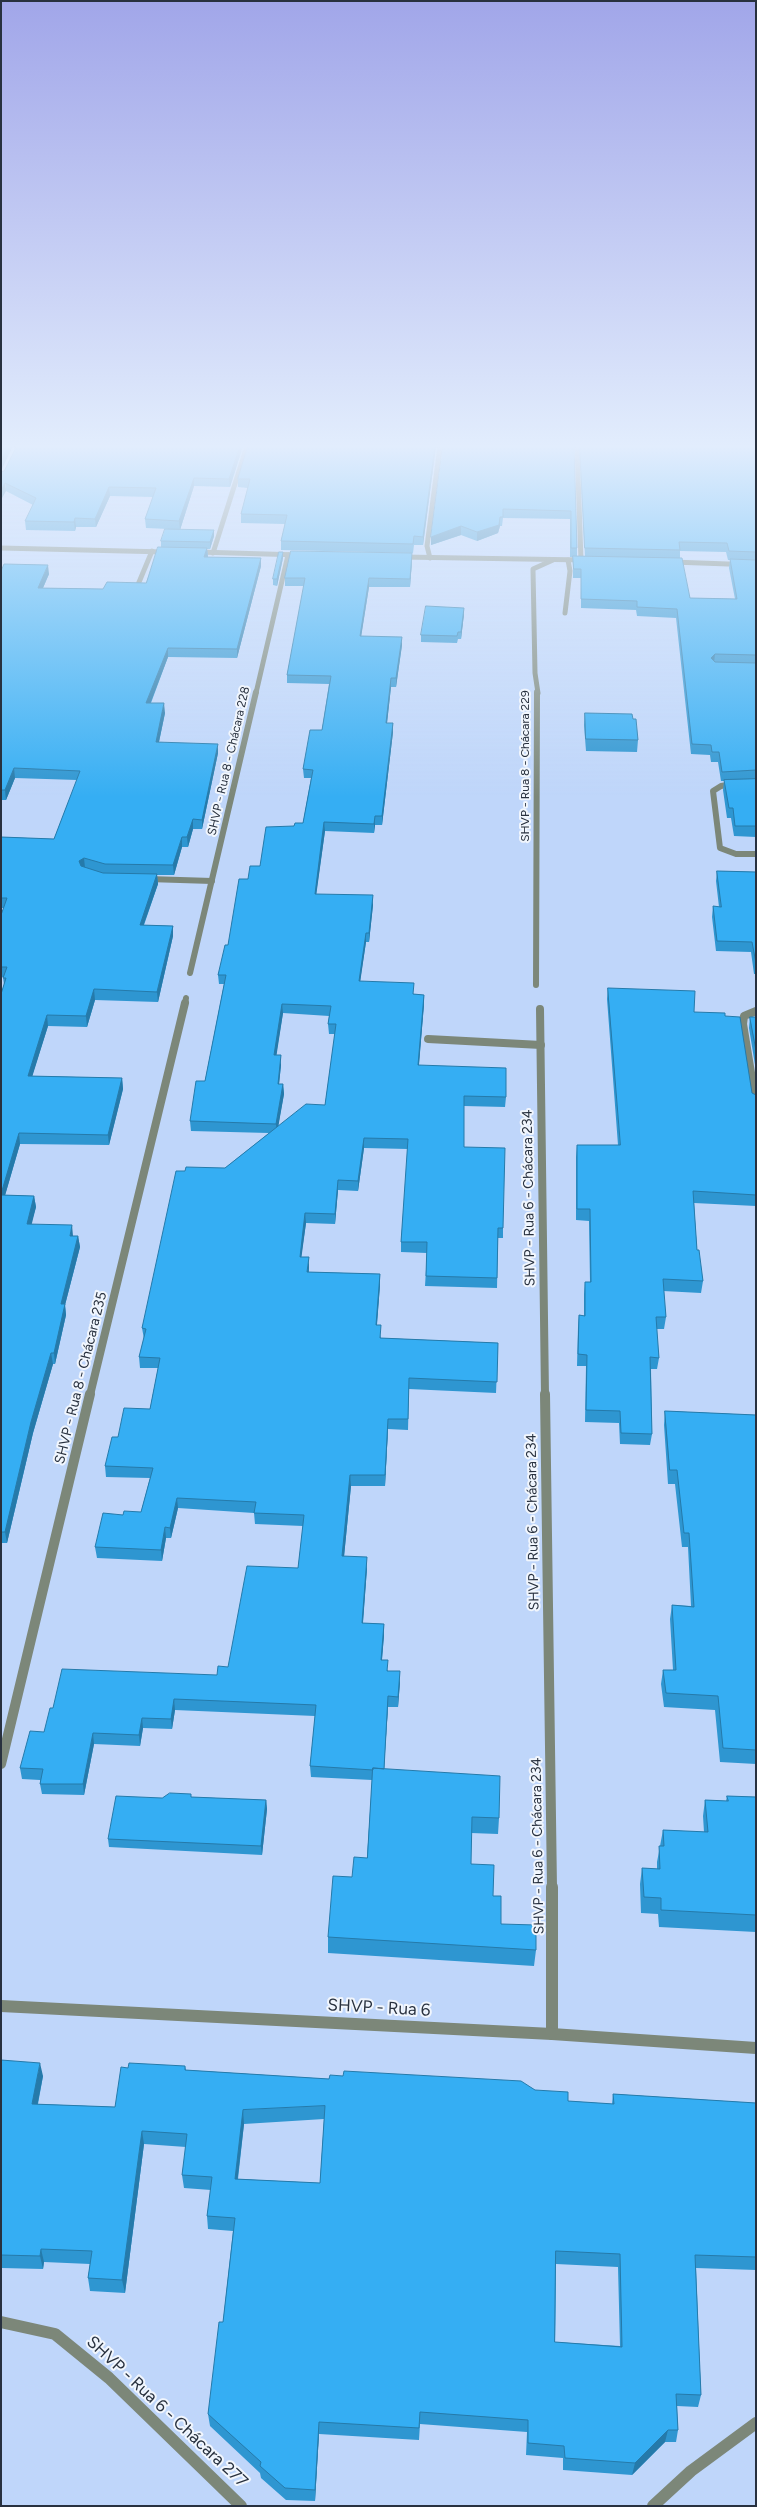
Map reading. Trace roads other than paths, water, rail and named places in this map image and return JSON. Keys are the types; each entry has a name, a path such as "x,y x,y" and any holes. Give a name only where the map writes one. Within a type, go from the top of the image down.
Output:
{"street":[{"path":"137,587 147,563"},
{"name":"SHVP - Rua 8 - Chácara 228","path":"190,973 286,563"},
{"name":"SHVP - Rua 8 - Chácara 229","path":"536,985 538,697 534,673 532,580 533,569 546,563"},
{"path":"566,613 570,572 568,563"},
{"path":"712,563 756,564"},
{"path":"742,784 721,786 713,791 718,838 720,848 724,851 756,854"},
{"path":"144,879 212,881"},
{"name":"SHVP - Rua 8 - Chácara 235","path":"1,1764 186,998"},
{"name":"SHVP - Rua 6 - Chácara 234","path":"540,1009 553,1966 552,2034"},
{"path":"756,1011 744,1016 743,1024 756,1103"},
{"path":"428,1039 541,1045"},
{"name":"SHVP - Rua 6","path":"1,2006 552,2034 756,2048"},
{"name":"SHVP - Rua 6 - Chácara 277","path":"1,2322 55,2334 109,2378 241,2506"},
{"path":"652,2506 691,2471 756,2423"}]}
